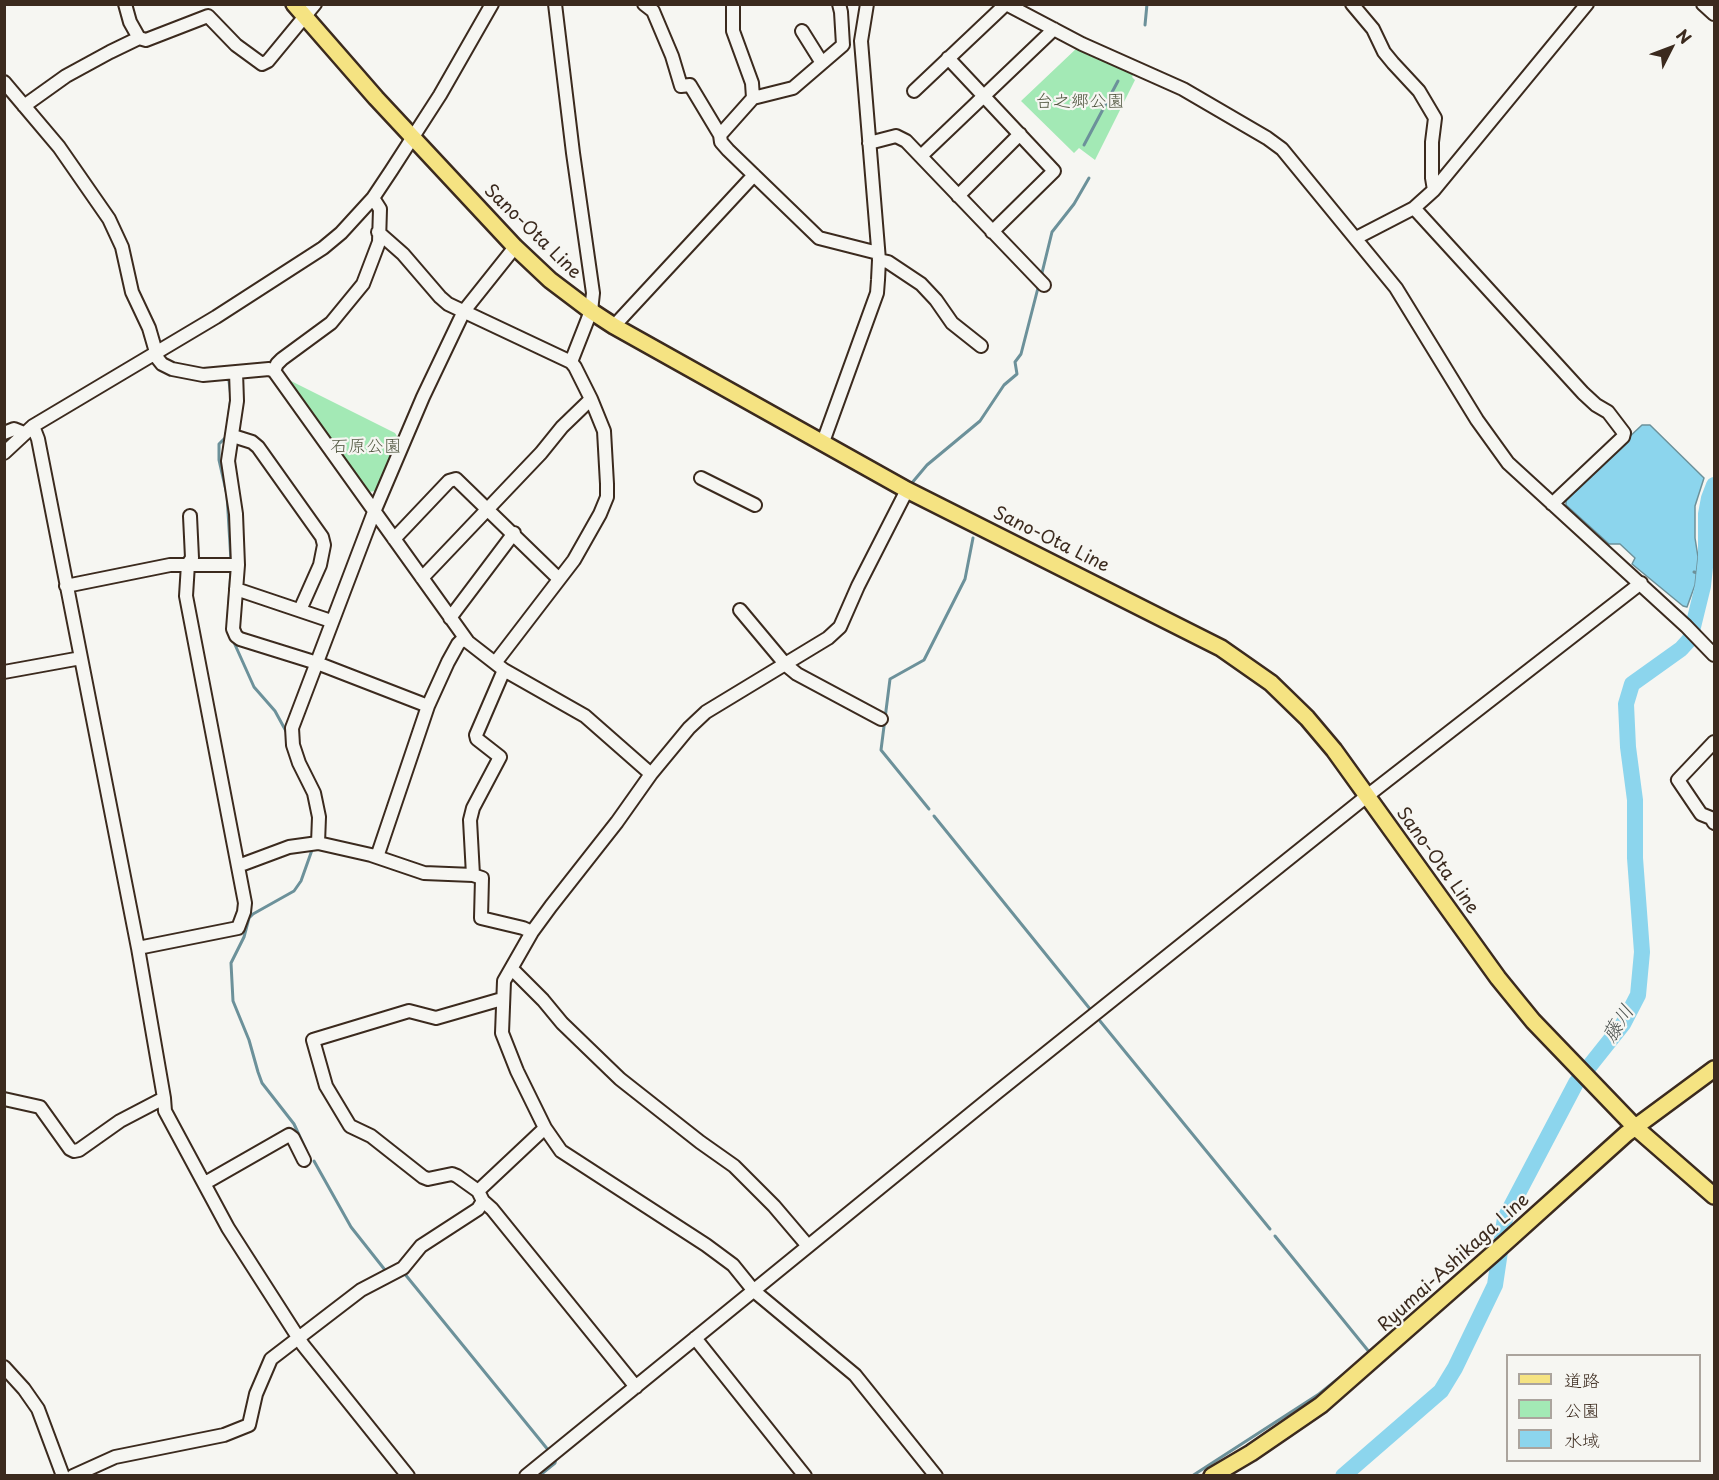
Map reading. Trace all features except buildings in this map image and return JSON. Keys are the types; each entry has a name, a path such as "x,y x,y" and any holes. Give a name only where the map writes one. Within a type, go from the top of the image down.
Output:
{"main road":[{"name":"Sano-Ota Line","path":"294,4 311,11 412,137 515,247 550,280 591,311 907,490 1221,648 1282,692 1334,750 1498,978 1533,1021 1635,1127 1714,1196"},
{"name":"Ryumai-Ashikaga Line","path":"1212,1476 1321,1405 1635,1127 1714,1069"}],"street":[{"path":"125,4 130,22 139,38"},
{"path":"4,453 29,429 156,353 323,248 341,233 372,198 440,95 492,4"},
{"path":"555,4 593,293 591,311 571,363"},
{"path":"644,4 653,11 672,56 681,86 690,86 720,135 721,142 728,150 819,238 888,262 921,284 952,323 981,346"},
{"path":"733,4 733,32 752,83 753,98"},
{"path":"720,135 753,98 793,88 843,45 839,4"},
{"path":"823,442 877,293 878,257 861,41 867,4"},
{"path":"914,91 1006,4 1054,29 1183,88 1267,138 1282,149 1356,237 1412,311 1477,420 1508,463 1688,627 1714,655"},
{"path":"1352,4 1373,28 1384,52 1419,91 1435,118 1432,160 1434,190"},
{"path":"1356,237 1414,208 1434,190 1587,4"},
{"path":"1702,4 1714,14"},
{"path":"24,106 66,75 139,38 146,40 208,16 236,45 262,64 268,61 311,11"},
{"path":"921,156 1054,29"},
{"path":"802,31 822,63"},
{"path":"843,40 861,41"},
{"path":"948,58 1054,171 992,232"},
{"path":"4,82 59,147 113,227 122,247 129,282 162,364 172,369 203,375 269,369 274,371 464,638 500,666 585,716 651,774"},
{"path":"958,196 1020,134"},
{"path":"869,143 896,136 906,141 1041,282"},
{"path":"614,326 754,175"},
{"path":"274,371 282,359 331,323 363,284 377,250 380,209 372,198"},
{"path":"1414,208 1583,393 1608,412 1624,433 1623,437 1552,504"},
{"path":"378,232 403,254 448,304 571,363 591,399 604,431 607,496 600,514 574,560 558,579 500,666 476,735 477,739 500,757 477,800 470,820 473,875"},
{"path":"318,843 319,817 314,793 293,745 292,728 331,621 406,433 464,311 515,247"},
{"path":"236,372 237,402 228,461 236,514 238,565 234,629 240,639 317,663 428,706"},
{"path":"422,578 548,447 561,427 591,399"},
{"path":"4,433 14,429 29,429 38,439 138,948 165,1111 228,1228 298,1338 408,1476"},
{"path":"233,436 252,442 258,447 322,537 324,546 320,565 300,610"},
{"path":"701,478 754,505"},
{"path":"394,540 453,479 460,480 558,579"},
{"path":"907,490 858,586 840,627 828,638 786,665 706,712 651,774 532,932 504,981 502,1032 507,1049 545,1128 561,1151 733,1265 754,1291 855,1376 936,1476"},
{"path":"138,948 238,928 244,912 245,903 186,596 188,564 192,558 190,516"},
{"path":"453,622 514,533"},
{"path":"66,586 170,566 238,565"},
{"path":"526,1476 1367,796 1641,584"},
{"path":"236,589 331,621"},
{"path":"740,610 786,665 797,674 880,719"},
{"path":"377,858 428,706 448,662 464,638"},
{"path":"4,672 81,658"},
{"path":"1714,742 1678,780 1701,814 1711,818 1714,823"},
{"path":"238,866 289,847 318,843 424,873 473,875 482,878 481,918 532,932"},
{"path":"512,969 562,1023 620,1078 734,1166 774,1206 808,1246"},
{"path":"502,999 436,1018 409,1011 313,1040 326,1086 342,1116 351,1126 371,1136 423,1178 452,1174 481,1196 636,1386"},
{"path":"4,1099 40,1107 70,1149 79,1150 120,1121 164,1098"},
{"path":"73,1476 115,1456 224,1435 249,1425 256,1394 271,1359 361,1290 403,1268 421,1246 478,1209 481,1196 545,1128"},
{"path":"205,1183 289,1136 293,1138 304,1160"},
{"path":"694,1338 805,1476"},
{"path":"4,1367 17,1380 38,1409 63,1476"}],"green space":[{"name":"台之郷公園","path":"1078,47 1134,73 1132,77 1135,80 1095,160 1079,148 1074,153 1021,101"},
{"name":"石原公園","path":"287,379 395,433 398,438 376,491 368,492"}],"water":[{"path":"1642,425 1650,425 1704,478 1695,506 1695,538 1698,557 1695,585 1687,607 1632,564 1635,558 1620,544 1609,544 1566,505 1566,496"}],"waterway":[{"path":"1145,25 1147,4"},
{"path":"1084,145 1118,81"},
{"path":"1041,277 1052,232 1074,204 1089,178"},
{"path":"958,507 911,484 927,465 980,421 1004,385 1017,374 1015,362 1021,354 1039,284"},
{"path":"228,421 231,397 229,381"},
{"path":"226,433 226,437 219,444 219,460 227,495 231,561"},
{"name":"藤川","path":"1343,1476 1441,1391 1455,1368 1495,1285 1505,1218 1576,1083 1623,1024 1638,995 1642,952 1635,858 1635,800 1628,747 1626,704 1632,684 1681,649 1690,639 1703,586 1706,558 1706,514 1714,485"},
{"path":"929,809 881,750 890,679 924,660 965,579 973,538"},
{"path":"228,618 231,569"},
{"path":"1694,572 1704,575"},
{"name":"藤川","path":"1693,611 1697,615"},
{"path":"232,638 254,687 275,711 287,733"},
{"path":"934,816 1090,1009"},
{"path":"306,1150 294,1124 262,1083 249,1040 233,1001 231,963 244,937 249,918 294,891 301,881 312,850"},
{"path":"1100,1021 1270,1229"},
{"path":"314,1161 351,1227 385,1270"},
{"path":"1275,1236 1370,1353"},
{"path":"404,1273 549,1451"},
{"path":"1192,1476 1319,1394 1354,1366"},
{"path":"539,1476 555,1463 556,1459"}]}
